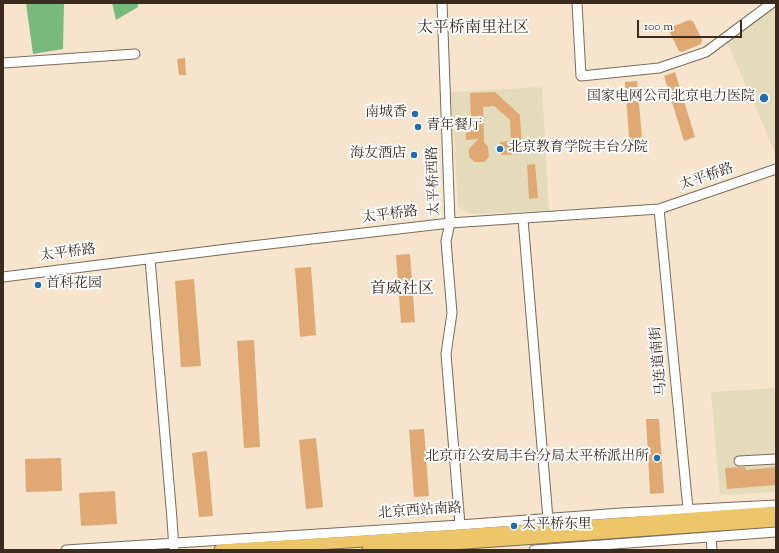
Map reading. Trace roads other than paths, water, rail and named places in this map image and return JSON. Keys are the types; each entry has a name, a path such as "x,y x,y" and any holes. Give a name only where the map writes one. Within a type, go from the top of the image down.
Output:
{"main road":[{"name":"北京西站南路","path":"220,550 776,512"},
{"path":"368,550 776,521"}],"street":[{"name":"太平桥西路","path":"442,3 450,223 446,241 452,313 446,354 460,525"},
{"path":"577,3 581,76 659,68 706,52 772,3"},
{"path":"3,63 135,54"},
{"name":"太平桥路","path":"3,277 450,223 659,210 776,169"},
{"name":"马连道南街","path":"659,210 688,509"},
{"path":"523,219 548,519"},
{"path":"150,259 174,546"},
{"path":"739,461 776,458"},
{"name":"北京西站南路","path":"66,550 174,546 688,509 776,505"},
{"path":"534,550 776,532"},
{"path":"711,537 712,550"}],"place":[{"name":"国家电网公司北京电力医院","path":"764,98"},
{"name":"南城香","path":"415,114"},
{"name":"青年餐厅","path":"418,127"},
{"name":"北京教育学院丰台分院","path":"500,149"},
{"name":"海友酒店","path":"414,155"},
{"name":"首科花园","path":"38,285"},
{"name":"北京市公安局丰台分局太平桥派出所","path":"657,458"},
{"name":"太平桥东里","path":"514,526"}],"district":[{"name":"太平桥南里社区","path":"473,29"},
{"name":"首威社区","path":"402,290"}]}
